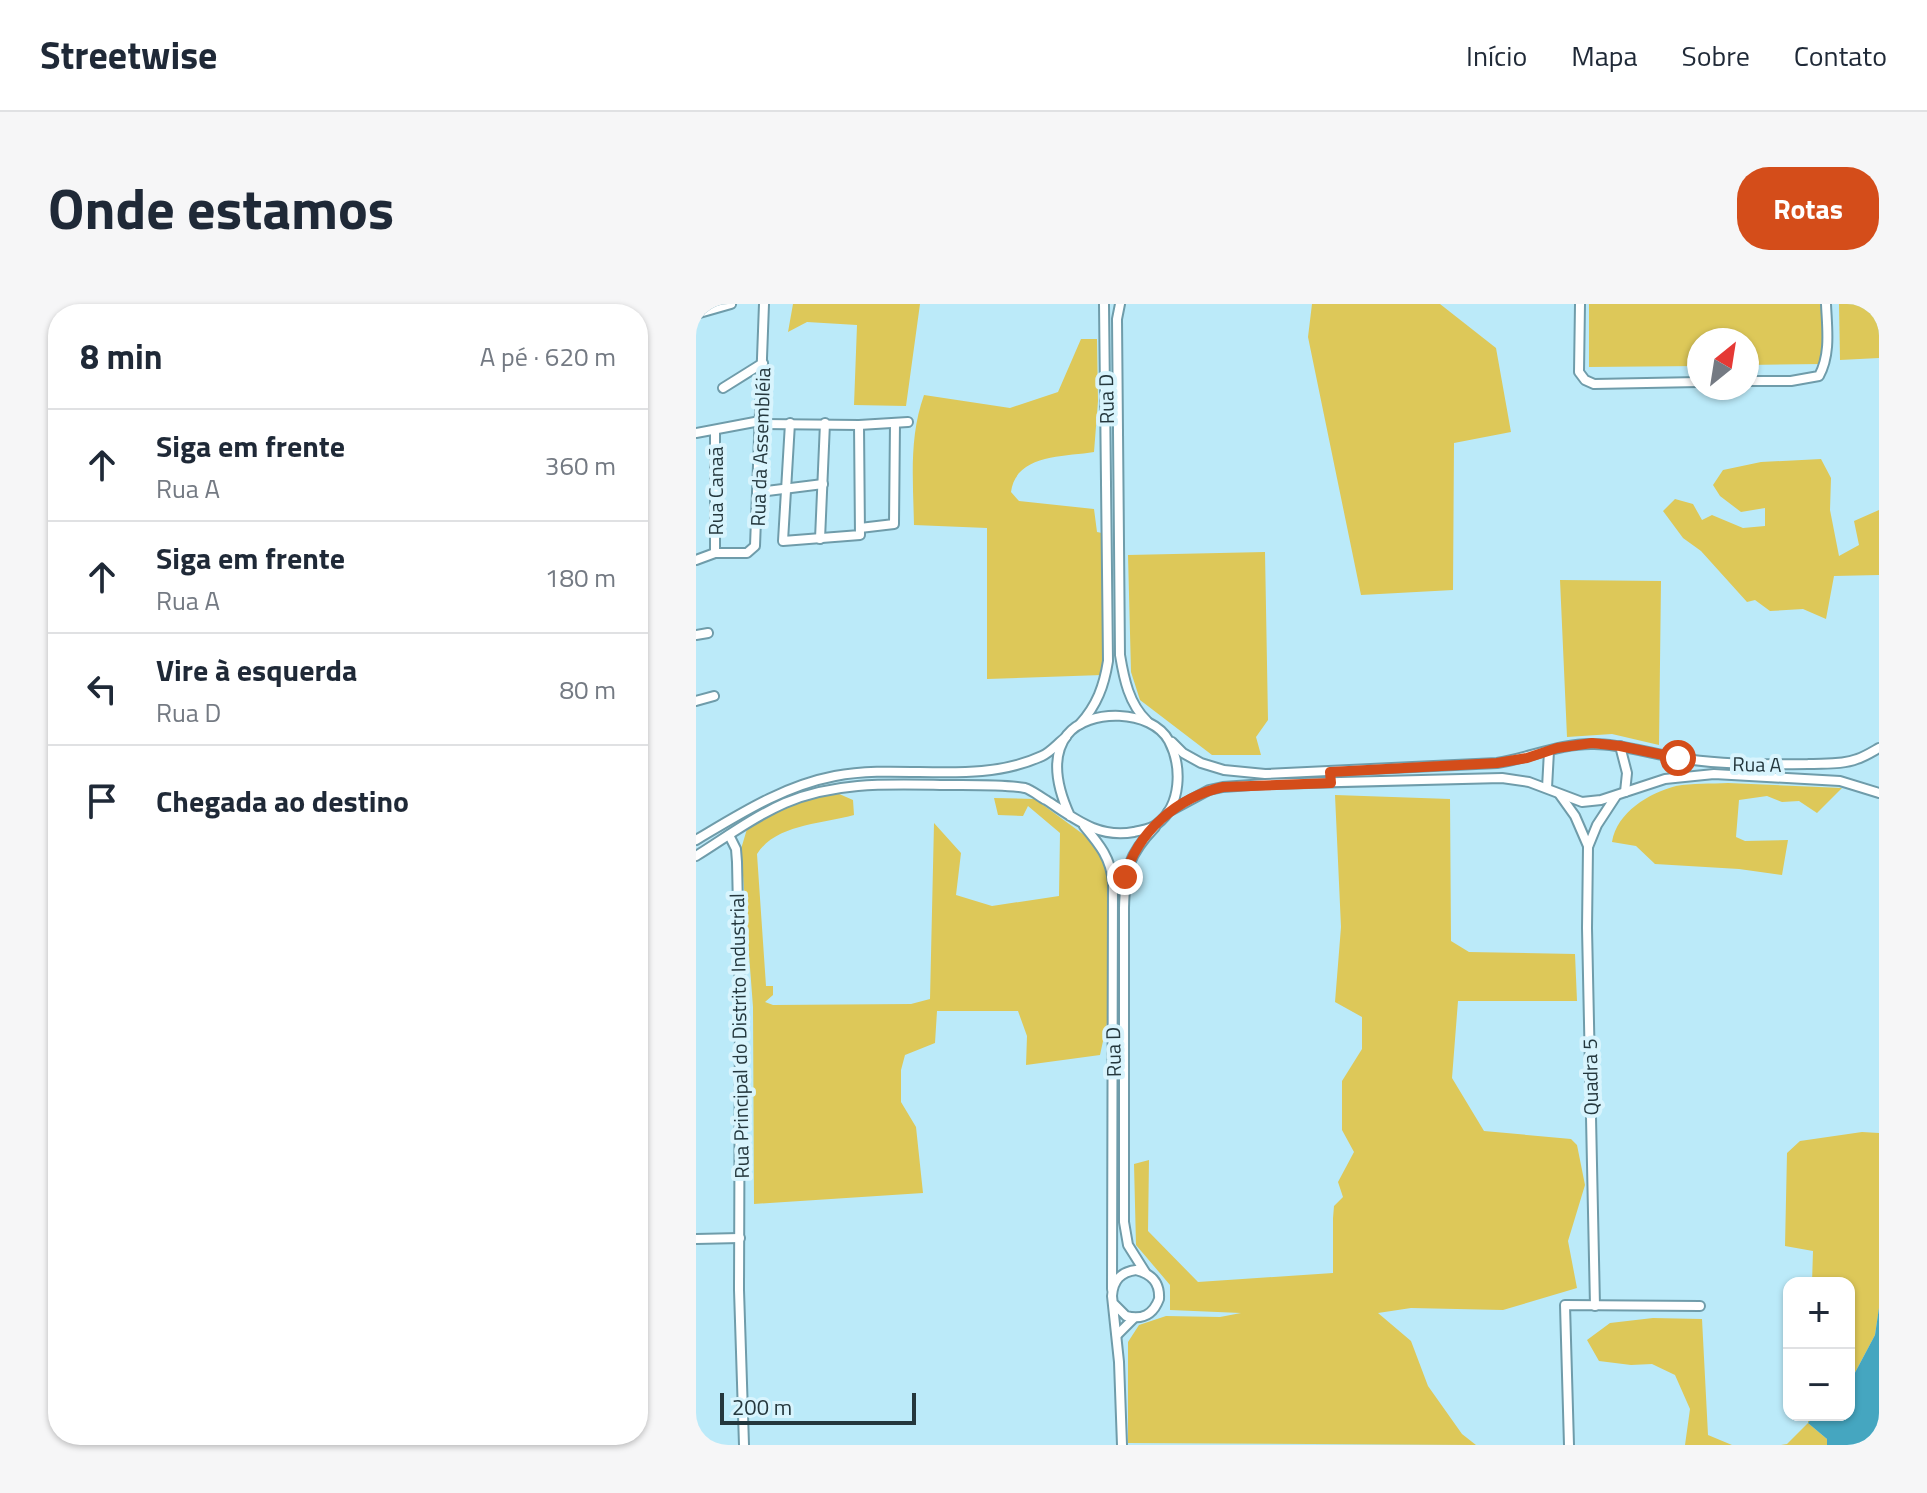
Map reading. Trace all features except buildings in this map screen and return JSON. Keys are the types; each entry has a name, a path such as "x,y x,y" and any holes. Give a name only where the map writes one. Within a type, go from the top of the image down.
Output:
{"street":[{"path":"696,314 731,304"},
{"name":"Rua da Assembléia","path":"715,553 747,553 753,550 757,540 764,304"},
{"name":"Rua D","path":"1078,727 1100,694 1108,661 1104,304"},
{"name":"Rua D","path":"1120,304 1117,319 1120,655 1128,692 1139,714 1151,725"},
{"path":"1580,304 1579,372 1585,380 1594,384 1687,382"},
{"path":"1759,381 1819,376 1824,366 1826,304"},
{"path":"723,388 763,363"},
{"path":"696,433 760,422 859,425 908,422"},
{"path":"790,423 783,541 860,535 859,425"},
{"path":"820,539 825,423"},
{"path":"860,528 894,524 895,423"},
{"path":"1107,429 1118,429"},
{"name":"Rua Canaã","path":"715,430 715,553"},
{"path":"759,492 823,484"},
{"path":"696,560 715,553"},
{"path":"696,635 708,633"},
{"path":"696,701 714,696"},
{"path":"696,840 801,784 844,774 952,773 999,768 1044,755 1078,727 1096,718 1114,715 1132,717 1151,725 1167,737 1177,760 1179,779 1167,813 1156,826 1120,833 1101,832 1083,826 1027,788 882,784 810,794 783,804 696,856"},
{"path":"1066,736 1057,777 1070,816"},
{"name":"Rua A","path":"1167,737 1183,753 1201,763 1224,770 1265,774 1497,763 1575,744 1620,746 1723,763 1782,764 1836,764 1856,760 1879,748"},
{"path":"1620,746 1627,773 1620,794"},
{"path":"1547,788 1549,751"},
{"path":"1330,772 1331,783"},
{"path":"844,774 846,787"},
{"name":"Rua A","path":"1167,813 1209,790 1223,787 1502,778 1529,782 1582,802 1601,800 1665,779 1714,774 1840,781 1879,793"},
{"name":"Quadra 5","path":"1595,1306 1588,847 1597,825 1620,794"},
{"name":"Quadra 5","path":"1560,795 1575,816 1588,847"},
{"name":"Rua D","path":"1083,826 1105,851 1112,868 1124,1222 1128,1245 1145,1272"},
{"name":"Rua D","path":"1112,1289 1125,877 1139,843 1156,826"},
{"name":"Rua Principal do Distrito Industrial","path":"729,835 736,849 737,862 744,1445"},
{"path":"696,1239 740,1238"},
{"path":"1117,1335 1134,1318 1150,1313 1159,1299 1157,1283 1145,1272 1136,1270 1121,1275 1112,1289 1122,1445"},
{"path":"1113,1303 1118,1311 1134,1318"},
{"path":"1569,1445 1565,1305 1700,1306"}],"shaded area":[{"path":"793,304 920,304 906,406 854,405 857,325 807,322 788,332"},
{"path":"1312,304 1440,304 1496,348 1511,432 1454,443 1453,590 1361,595 1308,337"},
{"path":"1589,304 1822,304 1822,364 1759,365 1759,328 1687,328 1687,366 1589,367"},
{"path":"1839,304 1879,304 1879,358 1840,360"},
{"path":"1081,339 1097,339 1098,401 1094,452 1031,464 1022,470 1011,492 1019,501 1094,509 1097,532 1102,533 1102,675 987,679 987,528 914,525 913,459 919,411 924,395 1010,408 1058,392"},
{"path":"1821,459 1831,478 1830,510 1839,556 1859,545 1854,521 1879,510 1879,575 1834,576 1826,619 1803,609 1770,611 1755,600 1747,602 1701,551 1683,538 1663,511 1675,499 1693,504 1702,520 1712,515 1743,528 1765,526 1765,508 1741,512 1720,496 1713,485 1723,470 1761,462"},
{"path":"1265,552 1268,720 1256,737 1261,755 1212,755 1140,700 1131,672 1128,555"},
{"path":"1560,580 1661,581 1659,745 1612,734 1567,737"},
{"path":"1728,783 1842,788 1817,813 1799,801 1782,802 1767,796 1739,800 1736,837 1745,841 1788,840 1782,875 1655,864 1636,846 1612,842 1627,813 1655,793 1682,785"},
{"path":"837,793 853,800 854,815 788,831 765,844 757,854 766,986 773,986 773,995 765,1002 773,1005 911,1004 930,999 934,823 961,853 956,895 992,906 1059,896 1060,833 1028,806 1023,816 998,815 994,798 1035,799 1091,840 1102,852 1109,873 1110,1009 1100,1055 1026,1065 1027,1036 1018,1011 937,1011 935,1043 905,1055 901,1070 901,1102 916,1127 923,1193 754,1204 753,1007 741,849 747,829 801,801"},
{"path":"1335,795 1450,799 1451,941 1469,952 1575,954 1577,1001 1458,1001 1452,1078 1484,1131 1571,1139 1577,1145 1585,1185 1568,1241 1577,1288 1503,1310 1411,1308 1378,1313 1411,1341 1428,1386 1462,1434 1476,1445 1128,1443 1128,1342 1139,1325 1166,1316 1220,1317 1241,1313 1170,1310 1170,1285 1136,1245 1134,1164 1149,1160 1148,1231 1198,1282 1333,1273 1334,1206 1343,1197 1338,1182 1354,1152 1342,1130 1342,1081 1362,1049 1362,1017 1335,1002 1341,927"},
{"path":"1862,1132 1879,1133 1879,1308 1875,1335 1855,1373 1855,1277 1812,1277 1813,1251 1785,1246 1787,1153 1800,1141"},
{"path":"1653,1318 1702,1319 1708,1435 1732,1445 1685,1445 1690,1409 1675,1375 1652,1364 1599,1361 1587,1340 1610,1323"},
{"path":"1808,1423 1827,1439 1827,1445 1781,1445 1787,1444"}],"water":[{"path":"1879,1308 1879,1445 1827,1445 1827,1439 1808,1423 1855,1421 1855,1373 1875,1335"}],"route":[{"path":"1125,877 1139,843 1167,813 1209,790 1265,784 1331,783 1330,772 1497,763 1575,744 1620,746 1678,758"}]}
